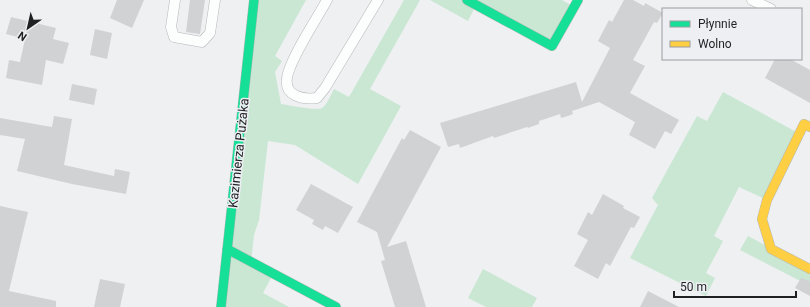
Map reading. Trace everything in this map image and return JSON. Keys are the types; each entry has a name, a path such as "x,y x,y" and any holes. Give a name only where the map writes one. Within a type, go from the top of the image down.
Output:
{"street":[{"name":"Kazimierza Pużaka","path":"221,307 254,0"},
{"path":"467,0 552,46 578,0"},
{"path":"810,127 804,124 766,200 762,219 771,249 810,269"},
{"path":"227,250 336,307"}],"lane":[{"path":"175,0 171,28 174,37 202,42 210,33 215,0"},
{"path":"327,0 291,64 286,78 289,90 294,96 307,99 317,98 325,88 378,0"},
{"path":"752,0 769,8"}],"green space":[{"path":"254,0 306,0 275,56 282,61 275,72 281,104 302,108 319,109 324,107 334,89 349,97 404,0 420,0 370,89 401,106 358,184 295,145 268,141 259,220 254,235 251,262 273,274 263,293 289,307 221,307"},
{"path":"430,0 562,0 574,7 552,46 476,5 468,21"},
{"path":"723,92 800,134 767,200 739,187 714,236 723,241 706,273 715,278 706,296 630,258 658,205 652,198 697,116 707,121"},
{"path":"748,236 810,269 810,286 740,250"},
{"path":"483,269 537,298 532,307 486,307 468,298"}],"building":[{"path":"117,0 144,0 132,28 110,18"},
{"path":"190,0 205,0 200,34 186,32"},
{"path":"624,0 633,0 644,6 645,3 662,12 657,23 654,22 633,60 645,66 630,93 679,120 671,134 665,131 655,149 629,135 635,122 599,102 572,111 573,114 568,116 561,118 560,114 539,121 539,124 528,128 527,127 494,138 493,136 460,148 459,144 448,147 440,123 576,82 582,102 610,48 598,41 609,20 612,22"},
{"path":"11,17 56,28 53,39 69,43 63,64 46,60 42,85 6,78 9,60 20,62 25,39 6,34"},
{"path":"95,29 112,33 107,59 90,55"},
{"path":"774,60 792,60 810,70 810,103 765,78"},
{"path":"72,84 97,89 94,105 69,100"},
{"path":"54,116 72,119 64,165 114,176 115,169 130,172 126,194 72,184 17,171 25,139 0,135 0,118 52,127"},
{"path":"410,130 441,147 387,247 406,241 426,307 395,307 381,261 385,260 377,232 357,222 402,138 404,140"},
{"path":"311,184 353,207 338,233 325,226 323,230 312,224 314,220 296,210"},
{"path":"603,194 624,206 623,208 640,217 634,228 631,227 610,266 606,263 598,279 574,266 588,240 577,234 588,212 592,215"},
{"path":"0,206 28,212 9,291 56,301 56,307 0,307"},
{"path":"801,278 810,281 810,296 795,288"},
{"path":"100,279 125,284 120,307 94,307"},
{"path":"648,291 679,307 640,307"}],"traffic: fast":[{"path":"221,307 254,0"},
{"path":"467,0 552,46 578,0"},
{"path":"227,249 336,307"}],"traffic: slow":[{"path":"810,127 804,124 767,200 762,219 771,249 810,269"}]}
